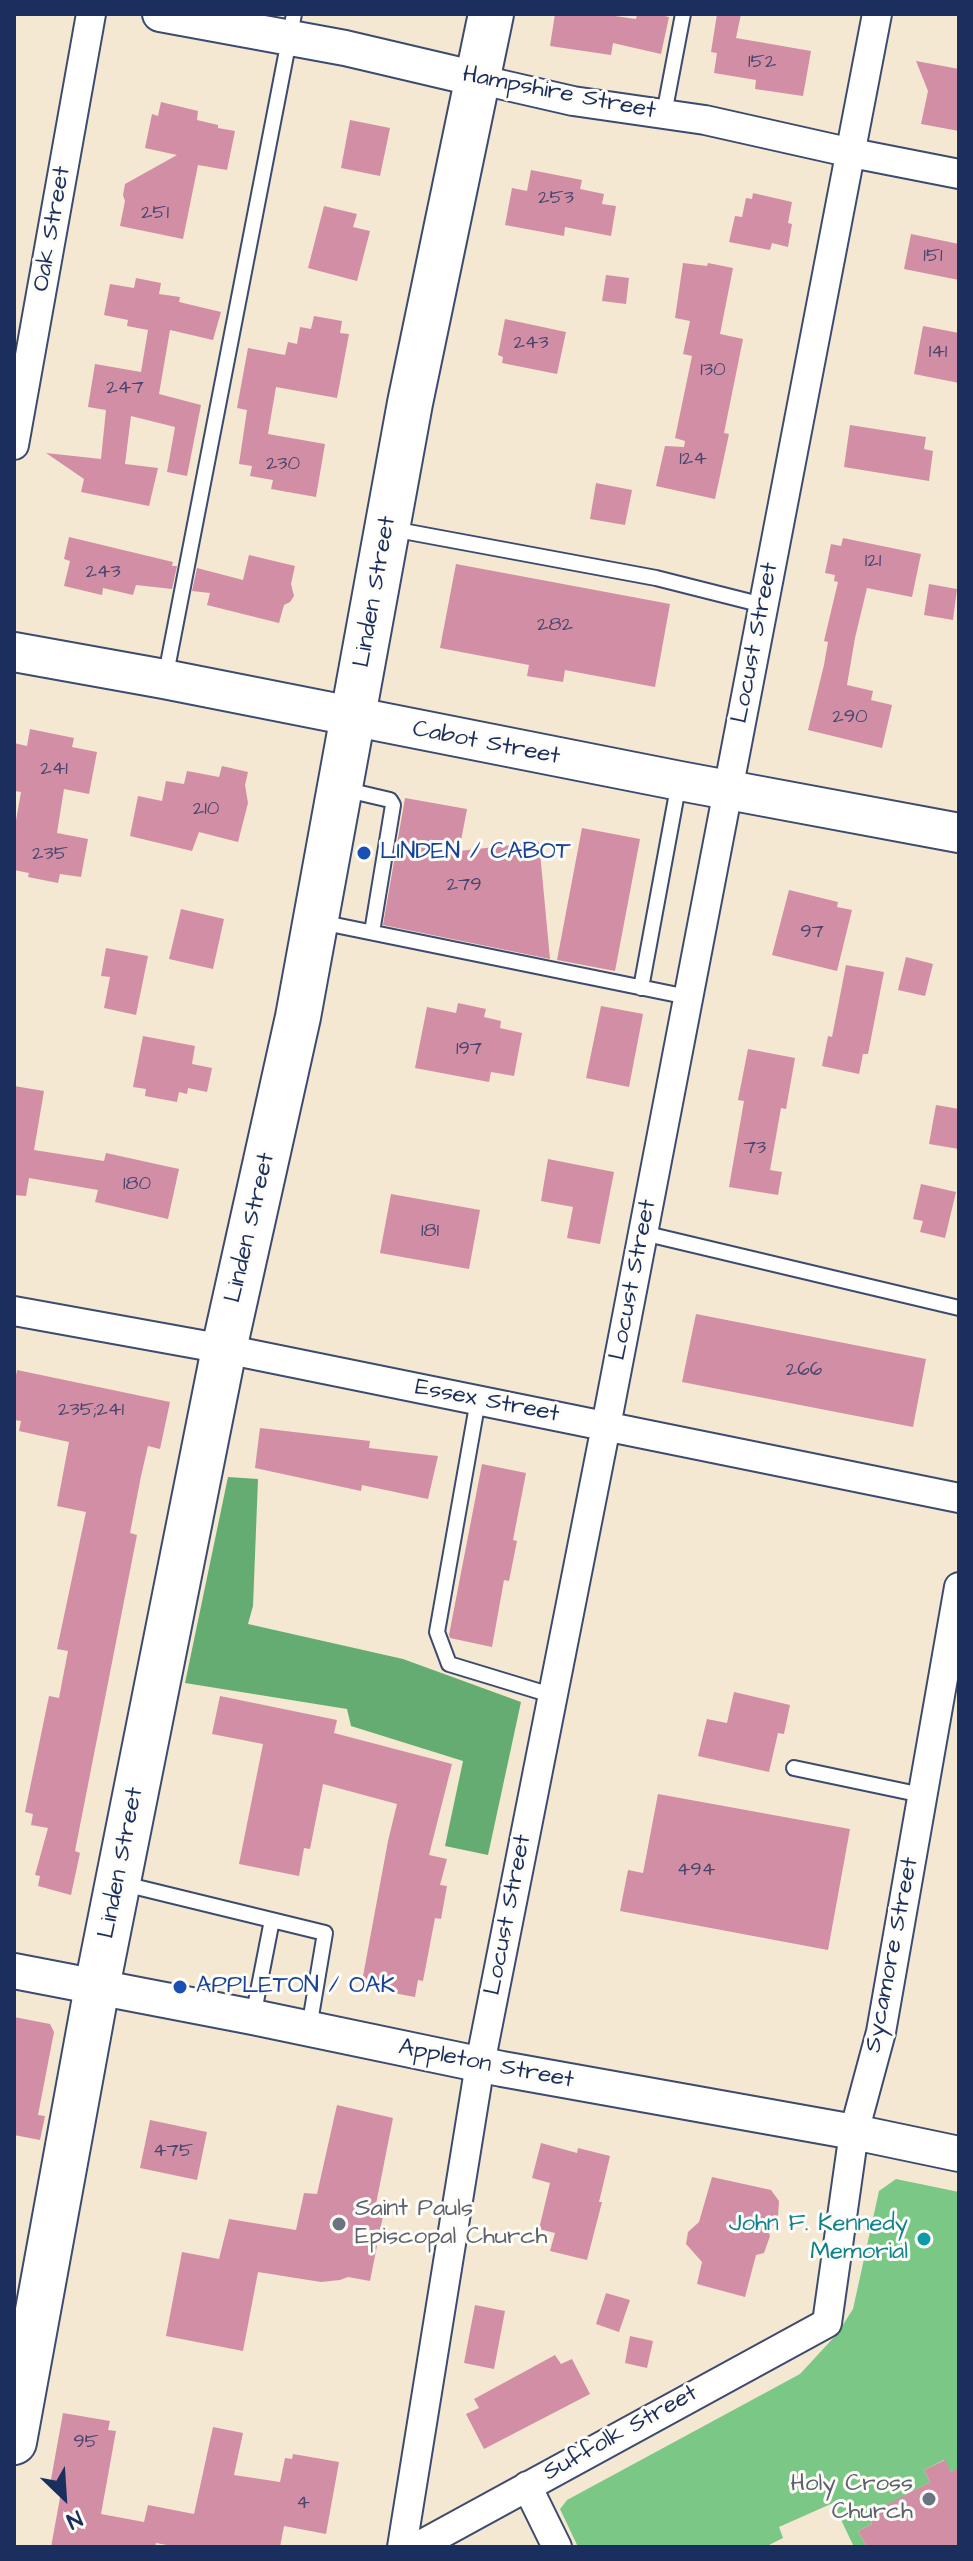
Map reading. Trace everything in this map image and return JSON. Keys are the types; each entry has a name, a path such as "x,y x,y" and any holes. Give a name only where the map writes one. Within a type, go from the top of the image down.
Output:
{"main road":[{"name":"Linden Street","path":"14,2442 97,1987 224,1349 298,1017 410,403 491,14"},
{"name":"Cabot Street","path":"14,652 959,833"}],"street":[{"name":"Oak Street","path":"14,445 91,14"},
{"name":"Hampshire Street","path":"160,14 292,26 477,79 573,101 705,120 959,174"},
{"name":"Locust Street","path":"402,2547 480,2064 606,1426 877,14"},
{"name":"Essex Street","path":"14,1311 224,1349 959,1498"},
{"name":"Sycamore Street","path":"827,2323 854,2132 881,2032 959,1587"},
{"name":"Appleton Street","path":"14,1971 480,2064 959,2154"},
{"name":"Suffolk Street","path":"417,2547 827,2323"},
{"path":"527,2486 557,2547"}],"lane":[{"path":"664,114 683,14"},
{"path":"164,679 292,26"},
{"path":"388,528 656,578 763,605"},
{"path":"641,988 680,781"},
{"path":"340,788 390,800 393,805 372,932"},
{"path":"315,921 688,997"},
{"path":"643,1233 959,1308"},
{"path":"478,1400 437,1632 449,1664 551,1695"},
{"path":"794,1768 922,1795"},
{"path":"118,1882 325,1933 309,2029"},
{"path":"253,2017 272,1920"}],"green space":[{"path":"228,1477 258,1479 253,1606 248,1624 403,1659 521,1702 488,1855 445,1846 463,1761 351,1726 347,1709 185,1683"},
{"path":"896,2179 959,2192 959,2469 951,2472 944,2460 924,2470 930,2482 867,2516 872,2524 858,2531 867,2547 854,2547 833,2503 779,2527 783,2538 765,2547 578,2547 560,2509 567,2500 800,2374 837,2334 853,2309 879,2191"}],"building":[{"path":"555,14 601,14 636,19 637,14 669,17 661,54 613,43 611,55 550,46"},
{"path":"717,14 741,14 736,38 811,51 803,96 755,89 756,80 714,73 717,53 711,52"},
{"path":"916,61 959,69 959,131 921,124 928,91"},
{"path":"161,102 198,111 197,120 235,131 227,170 198,165 183,239 120,226 125,184 177,155 145,148 152,114 158,116"},
{"path":"350,120 390,128 380,176 341,168"},
{"path":"531,170 582,180 580,189 604,194 602,204 616,206 611,236 565,227 564,236 505,225 512,188 527,191"},
{"path":"753,193 792,202 788,247 772,243 770,250 729,242 735,216 742,217 746,198 752,199"},
{"path":"324,206 357,214 353,227 370,231 357,281 308,268"},
{"path":"911,234 959,244 959,280 904,269"},
{"path":"683,263 707,266 708,263 733,268 720,334 743,339 724,433 729,434 715,499 656,486 665,446 684,447 685,441 675,438 692,356 683,354 690,321 675,318"},
{"path":"606,275 629,278 626,304 602,301"},
{"path":"136,278 161,283 159,294 180,297 179,302 221,312 213,340 170,330 159,394 201,405 187,476 167,472 175,427 131,416 125,464 158,468 149,506 81,492 84,479 46,453 101,459 106,410 88,407 95,364 141,372 148,330 127,326 128,320 104,315 110,284 134,288"},
{"path":"314,316 342,321 340,333 349,334 337,398 276,387 268,434 325,444 316,497 271,489 273,480 250,476 252,466 239,464 247,410 237,408 248,348 285,355 288,342 297,344 300,327 311,329"},
{"path":"505,319 566,332 557,374 502,363 503,357 498,355"},
{"path":"923,326 959,333 959,383 914,374"},
{"path":"850,425 926,437 924,449 933,451 929,481 844,467"},
{"path":"596,483 632,490 625,525 590,519"},
{"path":"69,537 173,562 172,566 177,566 172,589 136,585 133,595 103,588 102,595 64,586 70,561 64,559"},
{"path":"843,538 921,554 912,597 867,588 855,638 847,685 873,691 871,700 892,705 882,748 808,730 824,665 828,642 824,641 838,582 834,581 835,575 825,573 831,544 841,546"},
{"path":"249,555 295,566 291,584 294,596 284,605 279,623 207,605 210,593 192,591 197,568 243,580"},
{"path":"456,564 670,604 655,687 565,670 563,682 527,676 529,665 440,648"},
{"path":"929,584 957,589 953,620 924,615"},
{"path":"30,729 74,738 72,747 97,752 89,794 64,789 57,833 88,839 81,877 60,874 58,883 28,877 29,873 14,870 14,832 21,792 14,791 14,743 27,746"},
{"path":"222,766 248,772 245,785 248,803 238,842 199,832 192,851 130,836 138,796 162,801 166,781 184,784 187,771 219,777"},
{"path":"405,798 467,809 459,851 539,842 550,959 383,925"},
{"path":"582,828 640,839 615,971 557,960"},
{"path":"789,890 838,902 837,907 852,910 837,971 772,955"},
{"path":"181,909 224,919 213,969 169,959"},
{"path":"106,948 148,956 136,1015 104,1008 110,977 101,976"},
{"path":"906,957 933,964 925,996 898,990"},
{"path":"846,965 884,972 868,1054 863,1054 859,1074 822,1066 828,1036 832,1037"},
{"path":"458,1003 486,1009 484,1017 501,1021 500,1028 522,1033 514,1076 491,1072 489,1082 415,1068 427,1007 456,1013"},
{"path":"601,1006 643,1014 629,1087 586,1078"},
{"path":"143,1036 195,1046 192,1064 212,1068 207,1092 188,1088 187,1094 179,1092 177,1102 145,1096 146,1089 133,1087"},
{"path":"748,1049 795,1058 786,1109 781,1108 770,1170 782,1172 778,1195 729,1187 744,1101 738,1100"},
{"path":"14,1086 44,1091 34,1150 104,1161 106,1153 179,1169 168,1219 95,1202 98,1190 29,1178 26,1196 14,1195"},
{"path":"936,1105 959,1109 959,1149 929,1144"},
{"path":"548,1159 614,1172 600,1244 567,1238 573,1207 541,1201"},
{"path":"921,1184 956,1192 945,1238 920,1232 923,1221 913,1219"},
{"path":"391,1194 480,1210 469,1269 380,1253"},
{"path":"696,1314 926,1359 913,1427 682,1382"},
{"path":"17,1370 170,1402 160,1449 148,1446 141,1476 130,1533 137,1535 75,1851 80,1853 71,1895 38,1886 40,1876 35,1875 48,1828 31,1825 33,1814 25,1812 49,1696 59,1698 68,1651 57,1649 86,1512 57,1506 69,1442 19,1431 21,1421 14,1420"},
{"path":"260,1428 370,1441 369,1448 438,1456 428,1499 362,1485 361,1491 255,1468"},
{"path":"482,1464 526,1473 513,1540 517,1541 509,1581 504,1580 492,1647 450,1638 449,1635"},
{"path":"734,1692 790,1705 784,1734 778,1733 769,1772 698,1756 707,1719 727,1723"},
{"path":"220,1696 337,1720 334,1733 452,1764 429,1855 447,1859 440,1885 447,1886 441,1919 435,1918 423,1981 418,1980 415,1997 361,1987 397,1804 323,1784 310,1849 304,1848 299,1876 239,1864 263,1744 212,1734"},
{"path":"658,1794 850,1829 828,1950 620,1911 628,1870 643,1873"},
{"path":"14,2017 50,2024 54,2032 38,2115 45,2116 40,2140 14,2135"},
{"name":"Saint Pauls Episcopal Church","path":"337,2105 393,2118 376,2204 385,2206 370,2281 348,2277 321,2282 258,2272 243,2351 166,2336 182,2252 219,2259 229,2219 296,2230 304,2193 317,2194"},
{"path":"150,2120 207,2132 197,2180 140,2168"},
{"path":"541,2143 577,2153 578,2148 610,2156 587,2260 550,2251 555,2233 539,2229 550,2183 532,2178"},
{"path":"712,2177 771,2190 779,2201 778,2216 769,2233 764,2253 756,2255 745,2297 697,2284 702,2262 686,2244 688,2232 699,2222"},
{"path":"606,2293 630,2300 619,2332 596,2324"},
{"path":"475,2305 505,2311 494,2369 464,2363"},
{"path":"630,2336 653,2341 647,2368 625,2363"},
{"path":"555,2355 561,2364 572,2359 590,2394 484,2449 466,2414 479,2408 474,2399"},
{"path":"63,2413 110,2421 108,2430 116,2431 101,2514 144,2522 148,2505 194,2514 213,2427 243,2433 234,2475 280,2482 285,2458 292,2459 293,2454 339,2462 326,2534 284,2526 280,2547 178,2547 156,2543 155,2547 51,2547 62,2487 50,2485"},
{"name":"Holy Cross Church","path":"945,2460 951,2472 959,2468 959,2547 867,2547 858,2531 872,2524 867,2515 930,2482 924,2470"}],"place":[{"name":"LINDEN / CABOT","path":"364,853"},
{"name":"APPLETON / OAK","path":"180,1987"},
{"name":"Saint Pauls Episcopal Church","path":"339,2224"},
{"name":"John F. Kennedy Memorial","path":"924,2239"},
{"name":"Holy Cross Church","path":"929,2499"}]}
